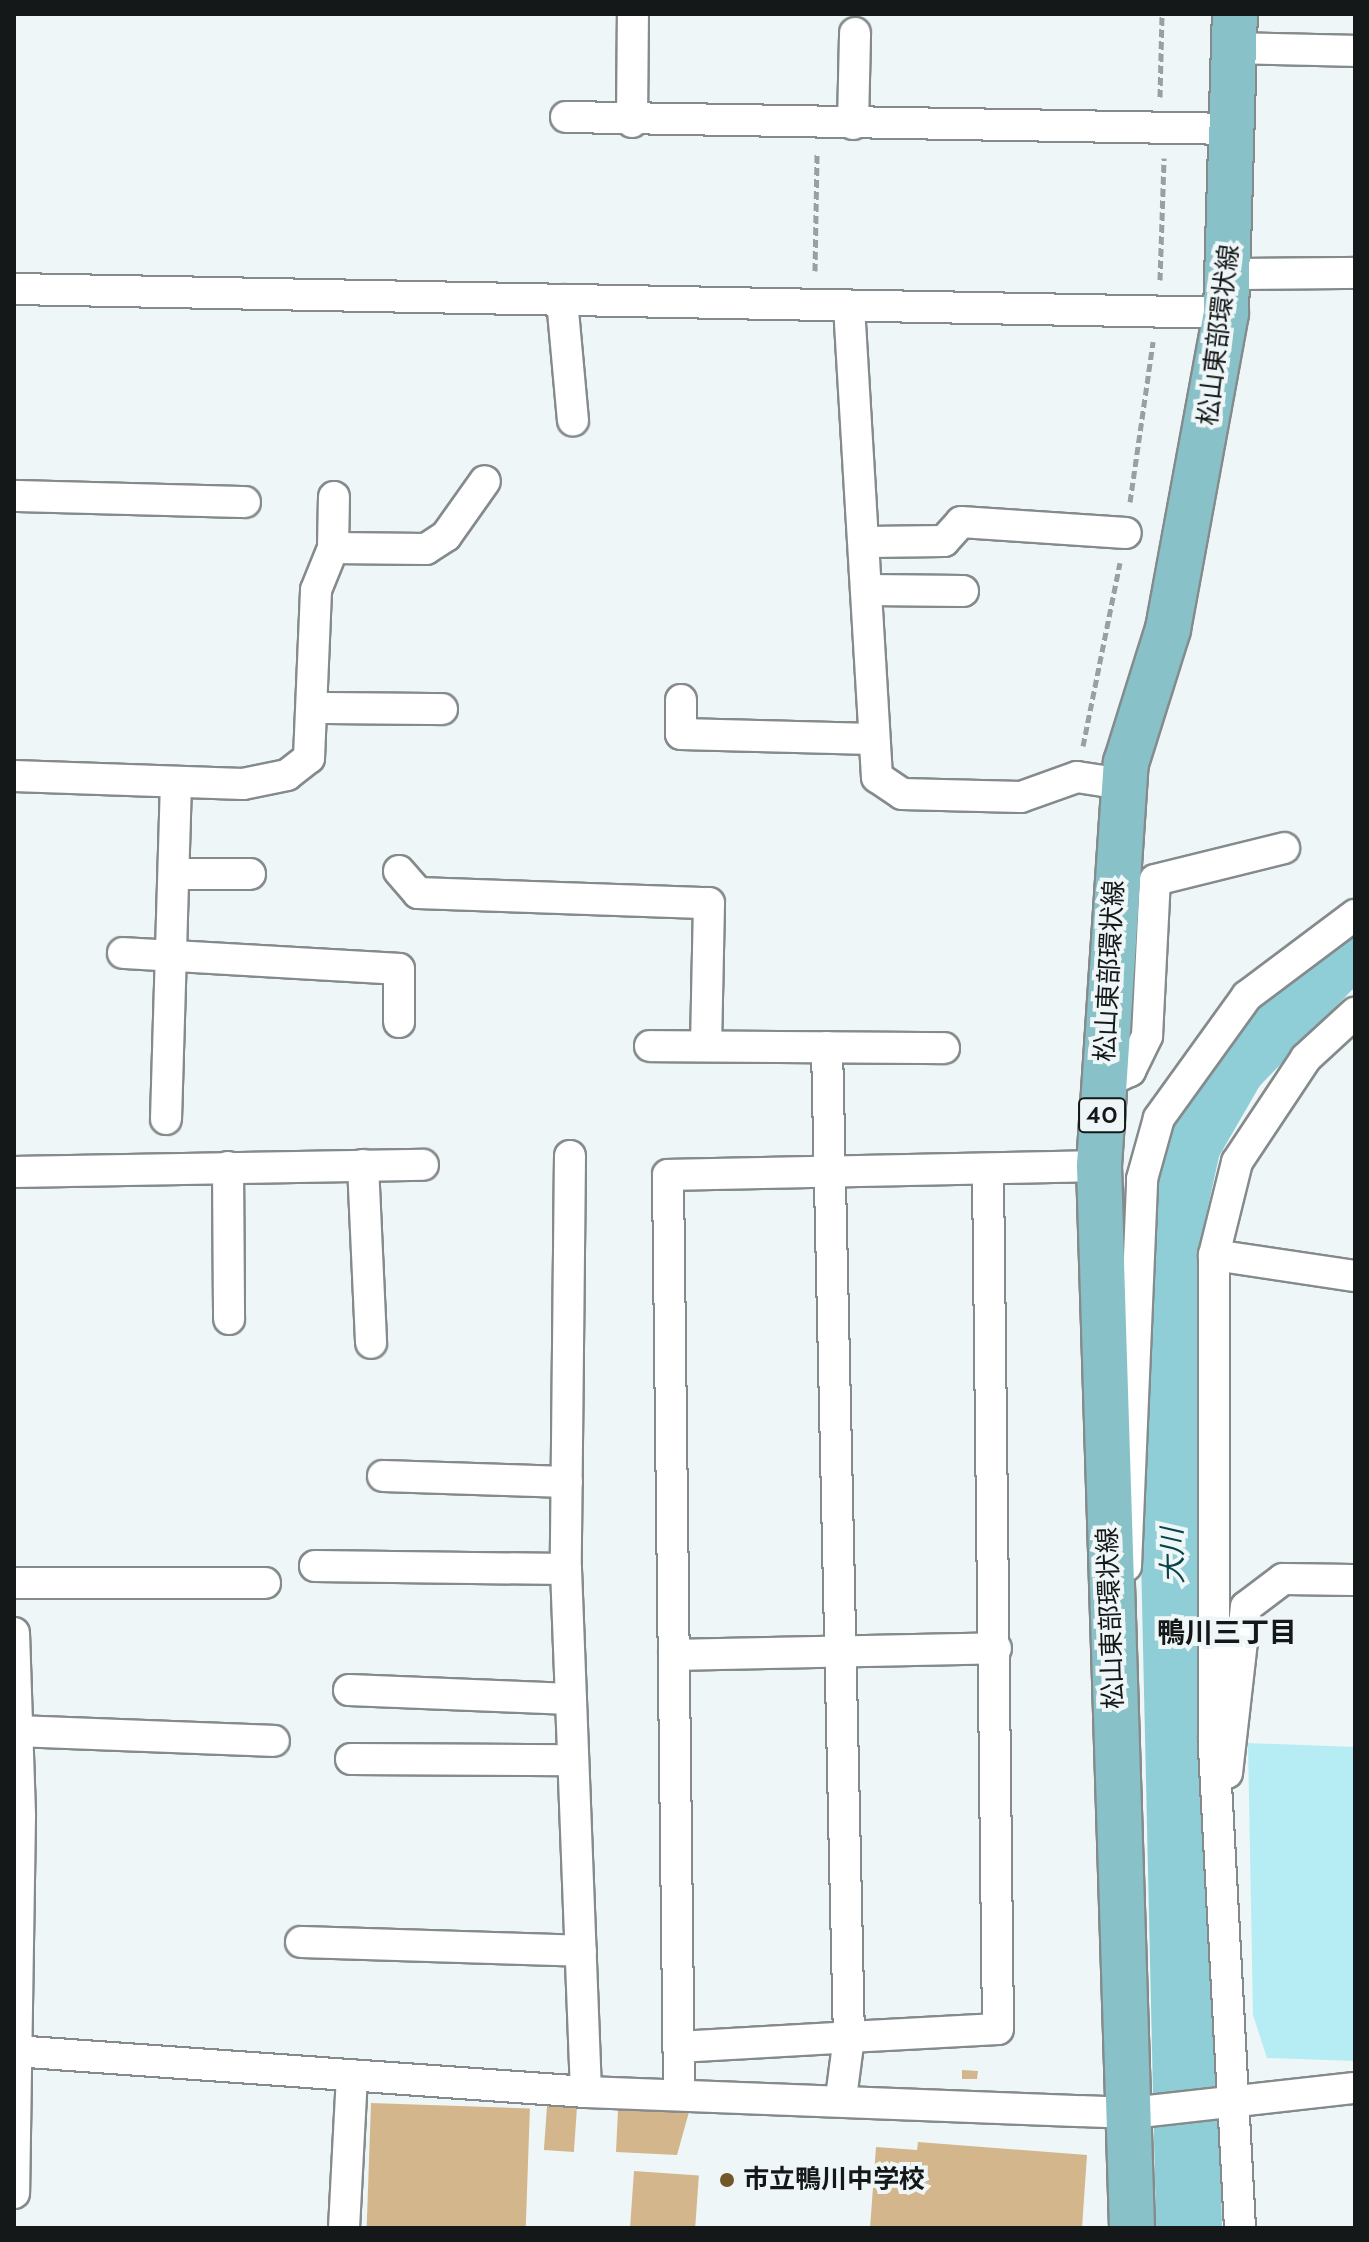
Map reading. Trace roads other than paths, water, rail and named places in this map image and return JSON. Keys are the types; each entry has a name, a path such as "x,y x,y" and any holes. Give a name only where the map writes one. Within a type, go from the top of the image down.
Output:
{"main road":[{"name":"松山東部環状線","path":"1132,2228 1146,2112 1109,1579 1099,1166 1123,784 1168,629 1227,294 1235,31"}],"street":[{"path":"632,122 633,14"},
{"path":"1235,31 1355,51"},
{"path":"853,124 855,33"},
{"path":"566,117 632,122 1234,129"},
{"path":"14,289 1158,312 1227,294 1355,273"},
{"path":"562,300 573,421"},
{"path":"849,306 868,542 873,739 877,777 902,794 1021,797 1077,777 1123,784"},
{"path":"333,548 426,549 446,536 485,481"},
{"path":"14,496 245,502"},
{"path":"14,776 176,784 287,775 309,758 316,708 316,590 333,548 334,497"},
{"path":"868,542 944,541 961,522 1126,533"},
{"path":"870,590 963,591"},
{"path":"681,700 681,734 873,739"},
{"path":"316,708 442,709"},
{"path":"166,1119 176,784"},
{"path":"1104,1083 1130,1071 1147,1036 1155,880 1284,848"},
{"path":"399,871 418,893 709,903 706,1046"},
{"path":"175,874 250,874"},
{"path":"1109,1579 1125,1567 1131,1547 1142,1179 1159,1118 1247,996 1355,915"},
{"path":"123,953 399,969 399,1022"},
{"path":"1240,2228 1230,2100 1217,1820 1214,1255 1237,1162 1306,1058 1355,1013"},
{"path":"650,1046 944,1048"},
{"path":"827,1047 825,1172 849,2037 841,2098"},
{"path":"570,1156 566,1569 586,2092"},
{"path":"363,1165 371,1343"},
{"path":"14,1172 423,1165"},
{"path":"679,2091 668,1175 1099,1166"},
{"path":"228,1167 229,1319"},
{"path":"678,2047 998,2029 996,1648 988,1170"},
{"path":"1214,1255 1355,1276"},
{"path":"383,1476 567,1482"},
{"path":"315,1566 566,1569"},
{"path":"1217,1820 1236,1728 1246,1607 1283,1579 1355,1580"},
{"path":"14,1583 265,1583"},
{"path":"14,1633 18,1731 14,2193"},
{"path":"674,1655 996,1648"},
{"path":"349,1690 571,1699"},
{"path":"18,1731 274,1741"},
{"path":"351,1759 573,1760"},
{"path":"301,1942 581,1951"},
{"path":"16,2051 586,2092 679,2091 1146,2112 1355,2088"},
{"path":"344,2228 352,2075"}],"waterway":[{"name":"大川","path":"1189,2228 1167,1240 1188,1144 1233,1066 1333,962 1355,952"}],"place":[{"name":"市立鴨川中学校","path":"727,2180"}],"district":[{"name":"鴨川三丁目","path":"1227,1632"}]}
